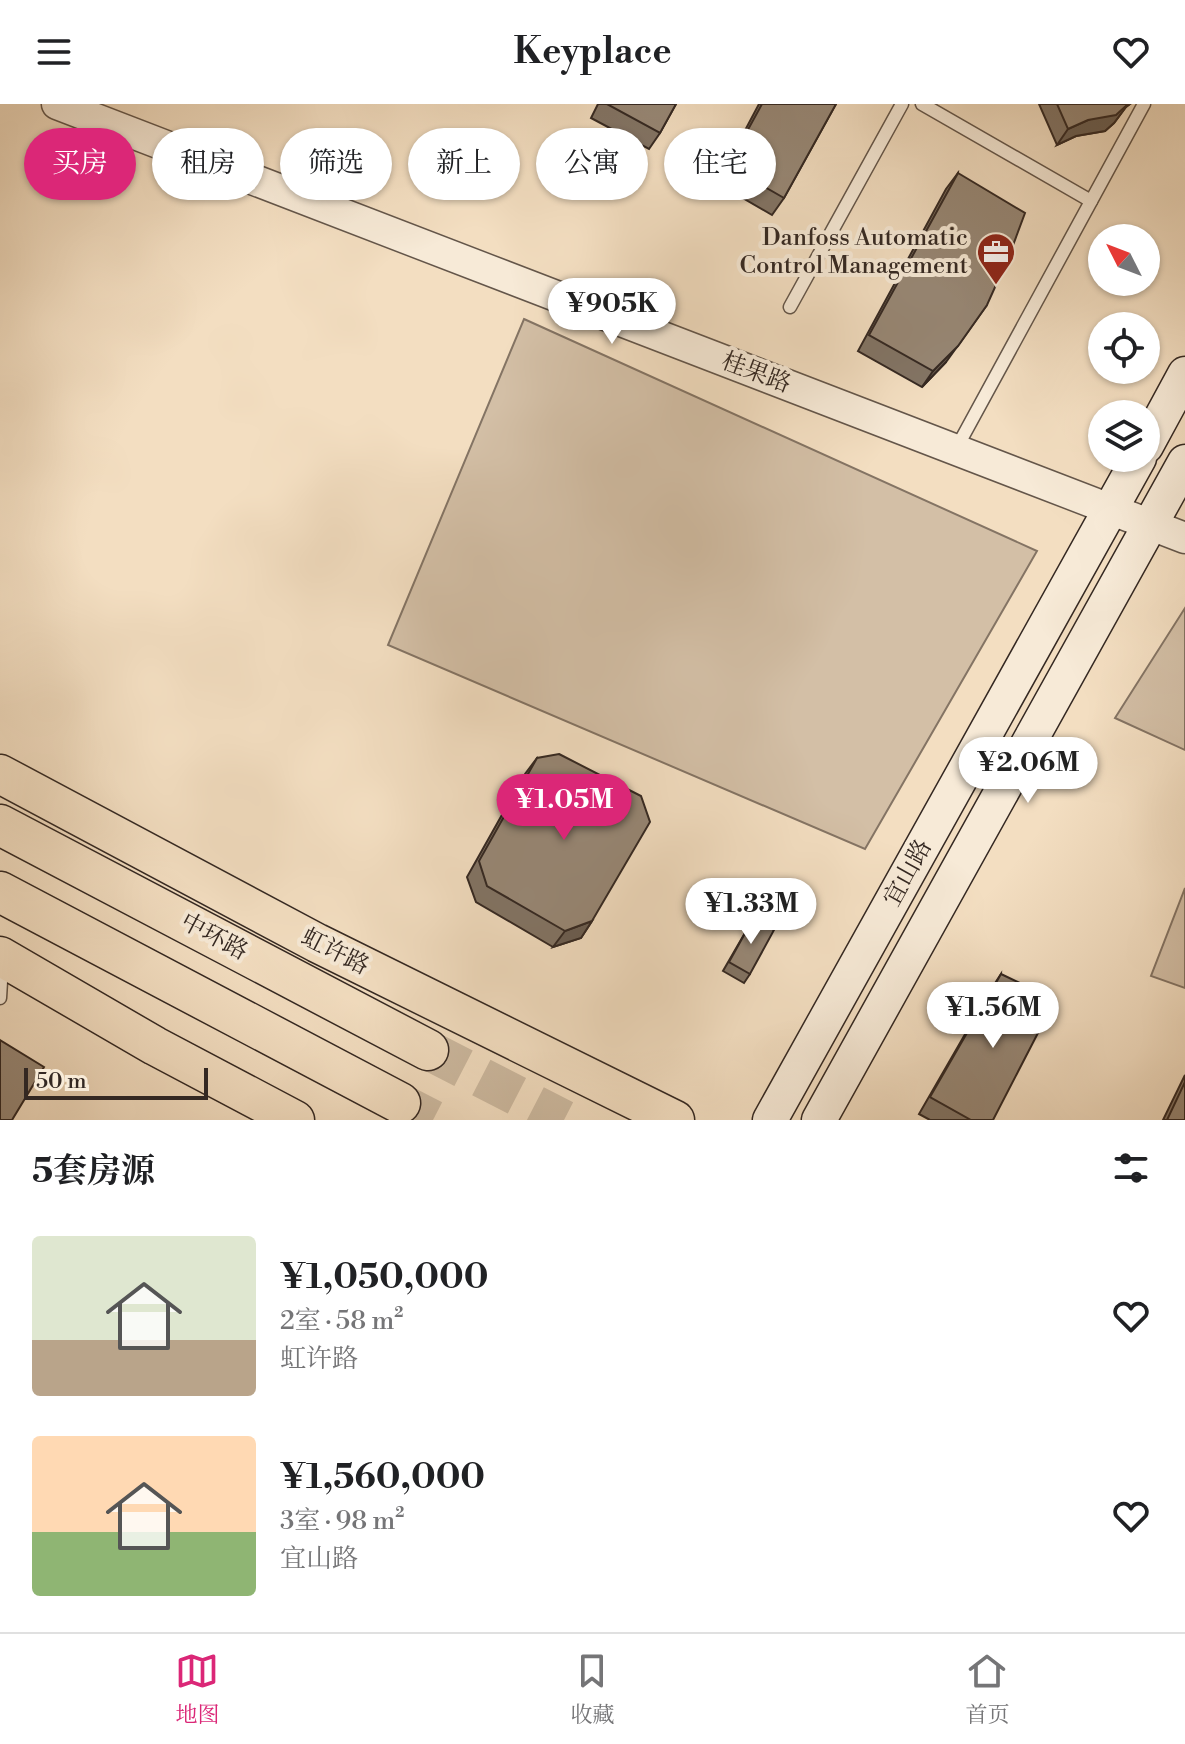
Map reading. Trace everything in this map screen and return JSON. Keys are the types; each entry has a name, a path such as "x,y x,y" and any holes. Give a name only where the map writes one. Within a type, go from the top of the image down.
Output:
{"highway":[{"name":"中环路","path":"0,825 428,1050"},
{"path":"0,892 400,1103"}],"main road":[{"path":"1160,420 1185,374"},
{"name":"宜山路","path":"819,1120 1185,462"},
{"name":"宜山路","path":"770,1120 1131,472"},
{"name":"虹许路","path":"0,774 317,943 675,1120"},
{"path":"1,957 155,1046 295,1120"},
{"path":"590,1080 621,1113 623,1120"}],"street":[{"name":"桂果路","path":"57,104 1185,538"}],"lane":[{"path":"790,307 902,104"},
{"path":"922,104 1091,201"},
{"path":"956,450 1144,104"},
{"path":"0,998 1,957"}],"shaded area":[{"path":"524,319 1037,551 865,849 388,645"},
{"path":"1185,608 1185,750 1115,718"},
{"path":"1185,888 1185,988 1151,976"}],"building":[{"path":"607,104 676,104 660,133"},
{"path":"762,104 836,104 784,198 776,193 776,128 749,128"},
{"path":"1057,104 1128,104 1116,115 1088,120 1068,129"},
{"path":"958,173 1025,213 987,305 958,346 933,371 869,335"},
{"path":"559,754 641,796 650,822 592,921 565,931 487,886 479,861 537,758"},
{"path":"753,919 774,930 750,974 729,962"},
{"path":"1001,974 1055,1000 993,1120 971,1120 930,1097"},
{"path":"0,1040 44,1067 12,1120 0,1120"},
{"path":"1185,1082 1185,1120 1167,1120"}],"tunnel":[{"path":"428,1050 564,1120"},
{"path":"400,1103 433,1120"}],"place":[{"name":"Danfoss Automatic Control Management","path":"996,286"}]}
